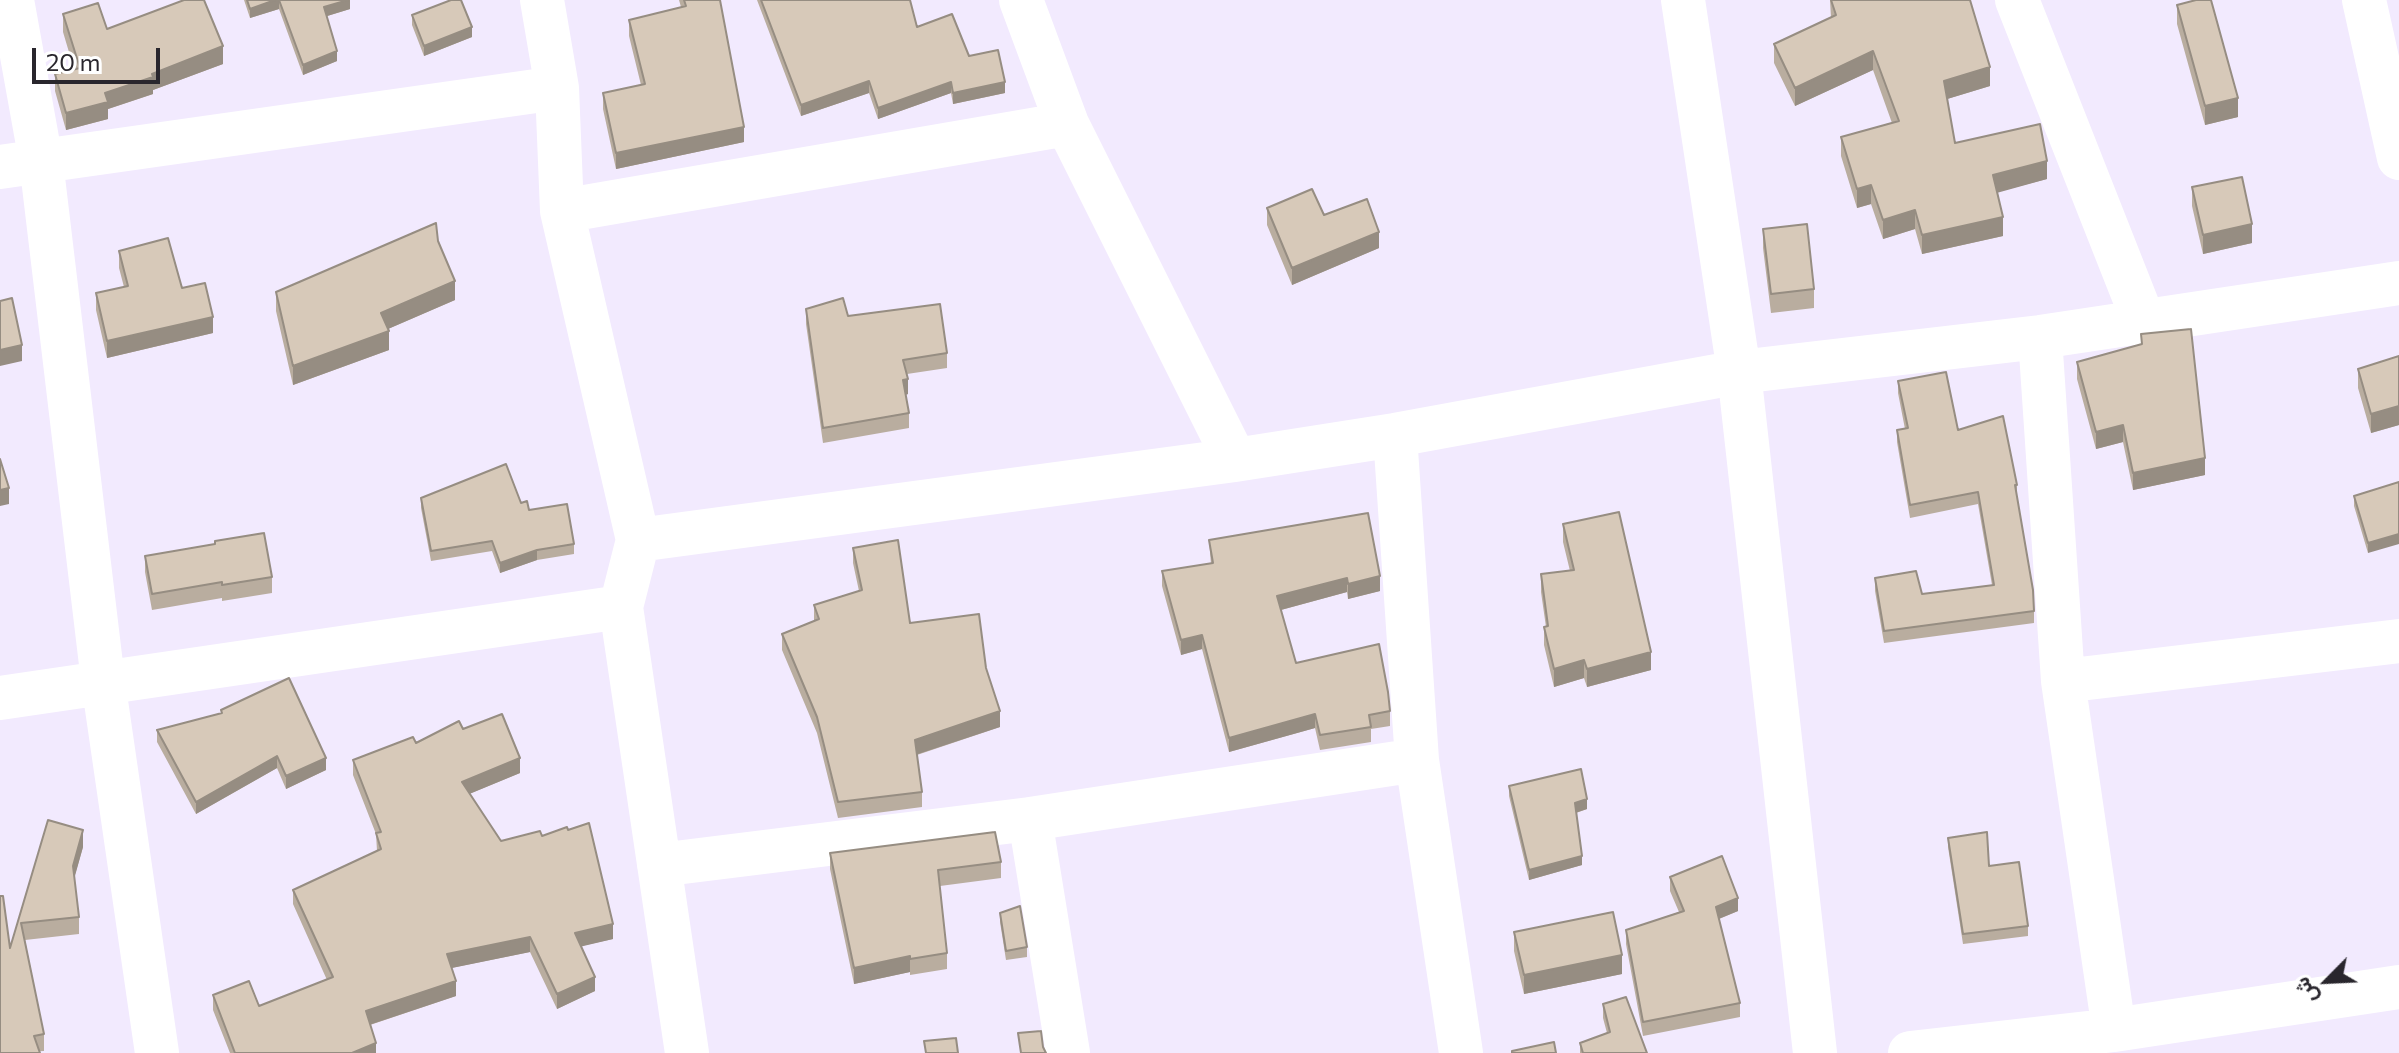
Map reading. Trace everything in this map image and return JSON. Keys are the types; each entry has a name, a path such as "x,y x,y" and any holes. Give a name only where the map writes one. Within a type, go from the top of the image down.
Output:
{"street":[{"path":"12,0 20,164 103,681 157,1053"},
{"path":"542,0 557,88 562,211 638,540 621,607 687,1053"},
{"path":"1021,0 1067,124 1235,460"},
{"path":"1683,0 1739,372 1815,1053"},
{"path":"2017,0 2144,322"},
{"path":"2364,0 2399,158"},
{"path":"20,164 557,88"},
{"path":"562,211 1067,124"},
{"path":"638,540 1235,460 1395,435 1739,372 2040,337 2399,283"},
{"path":"2040,337 2063,681 2114,1030"},
{"path":"1395,435 1417,760 1461,1053"},
{"path":"0,698 621,607"},
{"path":"2063,681 2399,641"},
{"path":"659,865 1030,819 1417,760"},
{"path":"1030,819 1068,1053"},
{"path":"1910,1053 2114,1030 2399,987"}],"building":[{"path":"184,0 204,0 223,46 152,74 153,77 105,93 108,102 66,113 55,74 80,68 63,14 98,3 107,29"},
{"path":"247,0 275,0 250,9"},
{"path":"279,0 348,0 324,7 337,51 303,65"},
{"path":"451,0 461,0 472,27 424,46 412,15"},
{"path":"684,0 720,0 744,127 616,153 603,93 645,84 629,20 686,6"},
{"path":"761,0 910,0 917,27 952,14 969,56 998,50 1005,82 953,93 951,82 878,108 869,81 801,105"},
{"path":"1831,0 1970,0 1990,67 1944,81 1955,143 2040,124 2047,161 1993,175 2003,217 1922,235 1915,210 1883,220 1871,185 1857,189 1841,137 1899,121 1873,51 1795,88 1774,44 1836,15"},
{"path":"2211,0 2238,98 2205,106 2177,5"},
{"path":"2242,177 2252,224 2203,235 2192,187"},
{"path":"1312,189 1324,215 1367,199 1379,232 1292,268 1267,208"},
{"path":"436,223 438,241 455,281 381,313 389,331 293,366 276,292"},
{"path":"1807,224 1814,289 1771,294 1763,229"},
{"path":"168,238 182,288 205,283 213,317 107,341 96,293 128,286 119,251"},
{"path":"12,298 22,345 0,350 0,301"},
{"path":"843,298 848,316 940,304 947,353 903,360 908,379 903,380 909,413 823,428 806,309"},
{"path":"2191,329 2205,458 2133,473 2123,425 2096,432 2077,362 2142,344 2141,334"},
{"path":"2399,356 2399,406 2371,414 2358,369"},
{"path":"1946,372 1958,430 2003,416 2017,485 2034,611 1884,631 1875,578 1916,571 1922,594 1994,585 1978,492 1910,505 1897,430 1908,428 1898,381"},
{"path":"0,459 9,488 0,490"},
{"path":"506,464 521,503 527,501 529,510 567,504 574,544 537,550 500,563 492,541 431,551 421,498"},
{"path":"2399,482 2399,534 2368,543 2354,496"},
{"path":"1619,512 1651,652 1587,669 1584,660 1554,669 1544,627 1548,626 1541,574 1574,570 1563,524"},
{"path":"1368,513 1380,576 1348,584 1347,578 1277,596 1296,663 1379,644 1390,711 1369,715 1371,727 1320,735 1315,714 1229,738 1202,635 1181,640 1162,571 1213,563 1209,540"},
{"path":"264,533 272,577 152,594 145,556"},
{"path":"898,540 910,623 979,614 986,668 1000,711 915,740 922,792 838,802 817,717 782,634 819,619 814,605 862,590 853,548"},
{"path":"289,678 326,758 286,776 277,756 196,802 157,730 222,713 221,710"},
{"path":"502,714 520,758 462,782 501,841 540,831 542,836 589,823 613,924 575,933 595,977 557,994 530,937 447,954 456,981 366,1011 376,1043 352,1053 235,1053 213,995 249,981 259,1006 333,977 293,890 381,849 376,833 381,832 353,760 413,737 416,743 459,721 463,729"},
{"path":"1581,769 1587,799 1575,803 1582,856 1529,870 1509,786"},
{"path":"48,820 83,830 73,866 79,917 21,923 44,1034 34,1036 40,1053 0,1053 0,896 3,896 10,948"},
{"path":"995,832 1001,862 938,870 947,953 910,959 910,956 854,968 830,853"},
{"path":"1987,832 1989,866 2019,862 2028,926 1963,934 1948,838"},
{"path":"1722,856 1738,898 1716,907 1740,1003 1643,1022 1626,930 1684,911 1670,877"},
{"path":"1020,906 1027,947 1006,951 1000,913"},
{"path":"1613,912 1622,955 1524,975 1514,932"},
{"path":"1626,997 1647,1053 1583,1053 1580,1043 1610,1032 1603,1004"},
{"path":"1041,1031 1046,1053 1021,1053 1018,1033"},
{"path":"956,1038 958,1053 926,1053 924,1041"},
{"path":"1554,1042 1556,1053 1512,1053 1512,1051"}]}
